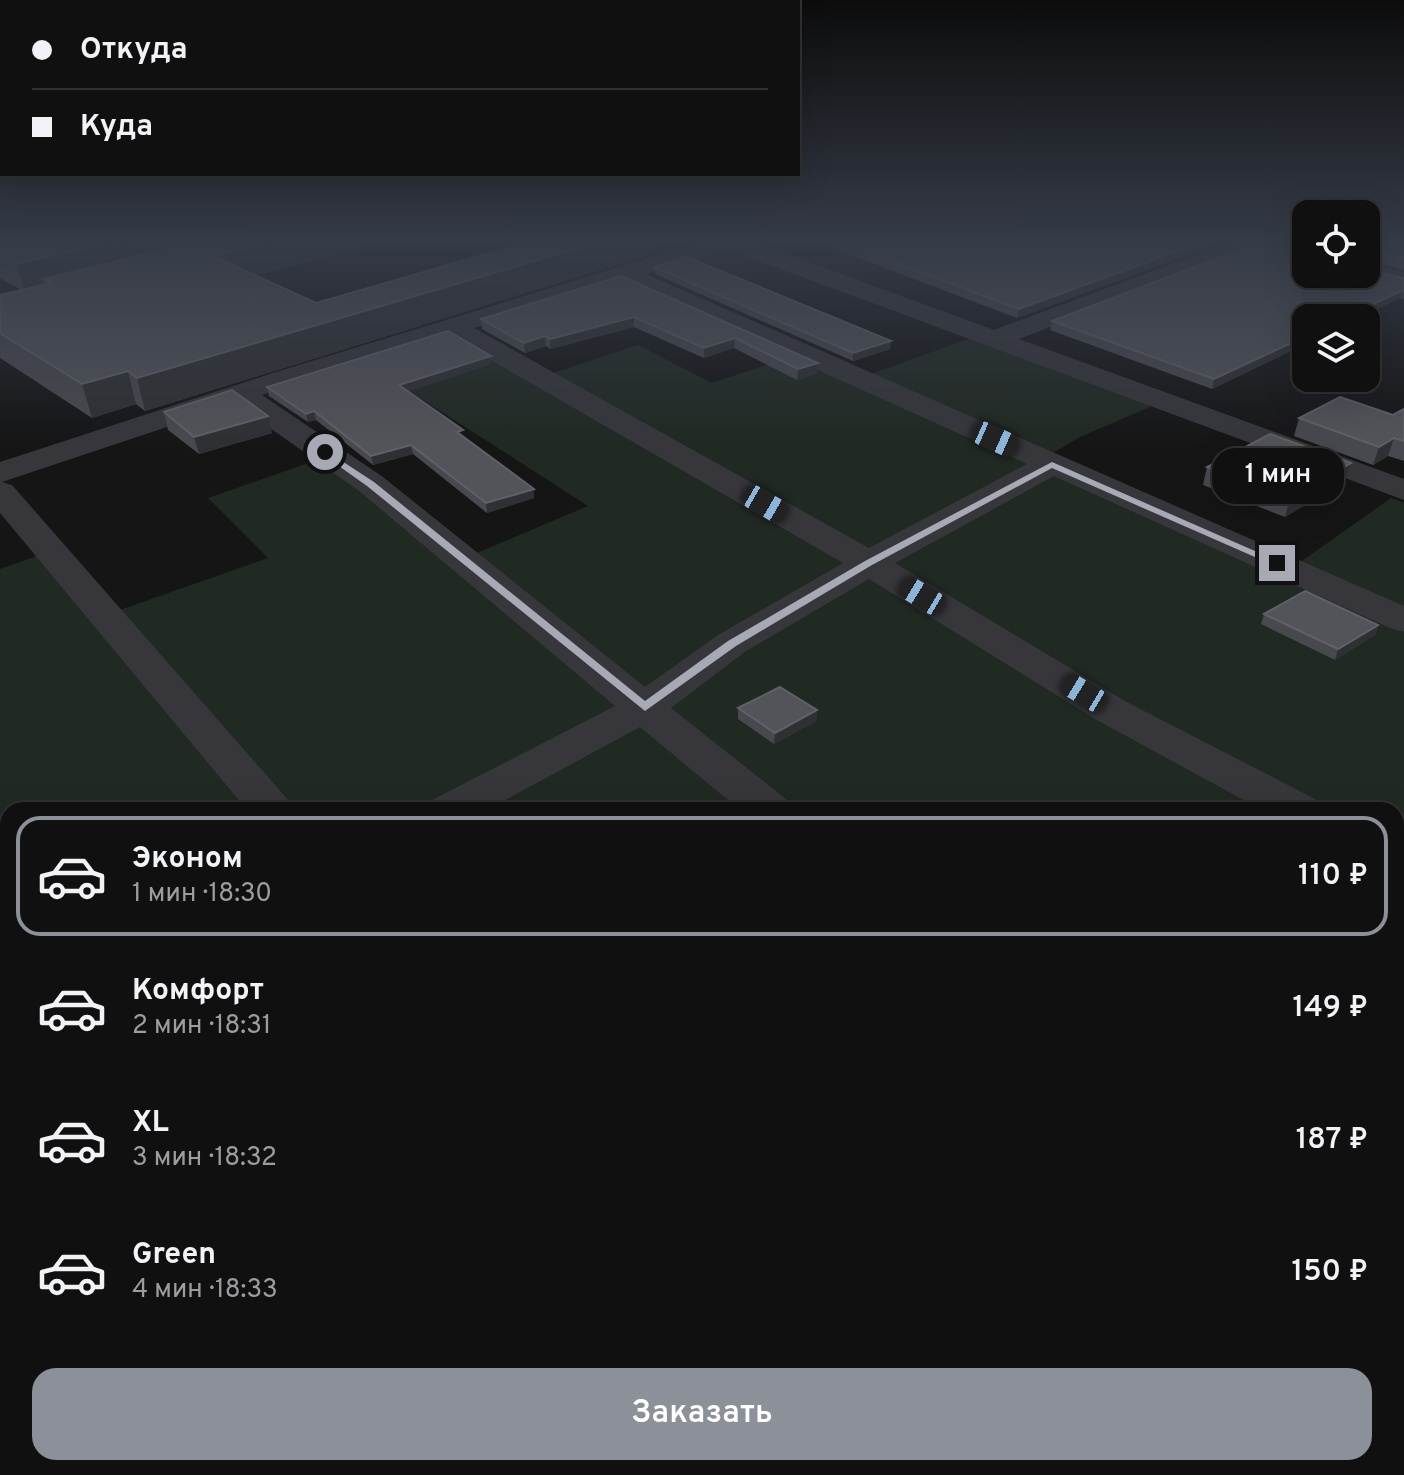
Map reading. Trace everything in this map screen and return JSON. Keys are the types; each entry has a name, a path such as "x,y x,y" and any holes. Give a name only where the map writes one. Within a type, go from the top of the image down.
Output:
{"street":[{"path":"0,473 509,308"},
{"path":"701,308 1404,620"},
{"path":"912,308 1404,490"},
{"path":"995,339 1075,308"},
{"path":"450,326 869,563 1110,710 1283,802"},
{"path":"239,393 371,484 759,802"},
{"path":"466,802 645,707 732,643 869,563 1052,464"},
{"path":"0,492 266,802"}],"shaded area":[{"path":"481,334 553,373 638,345 712,383 796,355 854,380 974,337 1152,406 1080,437 1048,456 1299,563 1391,498 1404,503 1404,802 0,802 0,569 60,548 114,612 268,558 208,498 337,453 472,555 588,506 375,369"}],"building":[{"path":"0,308 375,308 137,378 128,371 82,384 0,333"},
{"path":"517,308 693,308 818,363 798,369 735,338 704,348 634,317 524,343 481,319"},
{"path":"748,308 810,308 891,341 853,353"},
{"path":"1087,308 1292,308 1292,343 1214,379 1052,321"},
{"path":"448,331 491,356 399,385 463,430 457,432 534,489 486,503 411,445 371,456 314,411 306,414 267,387"},
{"path":"232,390 268,416 194,437 164,412"},
{"path":"1340,397 1393,415 1404,409 1404,441 1394,438 1379,447 1299,418"},
{"path":"1270,434 1351,463 1290,498 1207,467"},
{"path":"1305,591 1378,625 1338,649 1264,614"},
{"path":"780,687 817,710 775,733 738,708"}],"route":[{"path":"325,452 371,484 645,707 732,643 869,563 1052,464 1277,563"}]}
